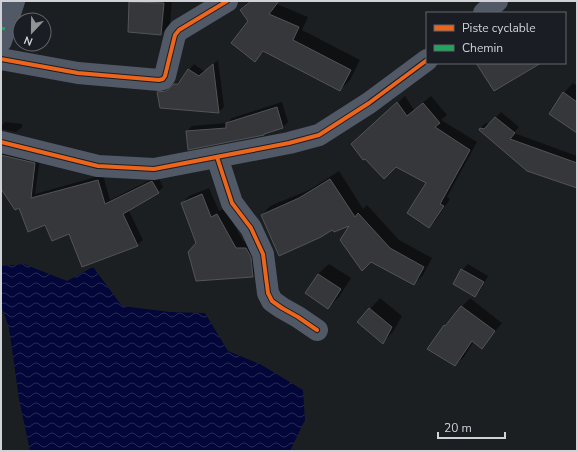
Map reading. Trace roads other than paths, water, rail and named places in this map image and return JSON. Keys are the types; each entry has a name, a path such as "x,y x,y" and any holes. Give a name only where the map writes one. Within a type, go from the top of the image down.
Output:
{"street":[{"path":"1,41 14,1"},
{"path":"1,59 78,73 159,80 163,79 175,35 179,30 226,1"},
{"path":"485,12 497,1"},
{"path":"1,142 98,166 154,169 217,157 290,143 319,135 369,103 426,61"},
{"path":"217,157 232,203 251,228 264,254 265,279 268,293 272,301 317,330"}],"water":[{"path":"24,264 67,281 93,267 122,306 170,312 205,313 228,351 260,364 303,390 305,420 290,451 30,451 19,399 9,328 1,305 1,266"}]}
